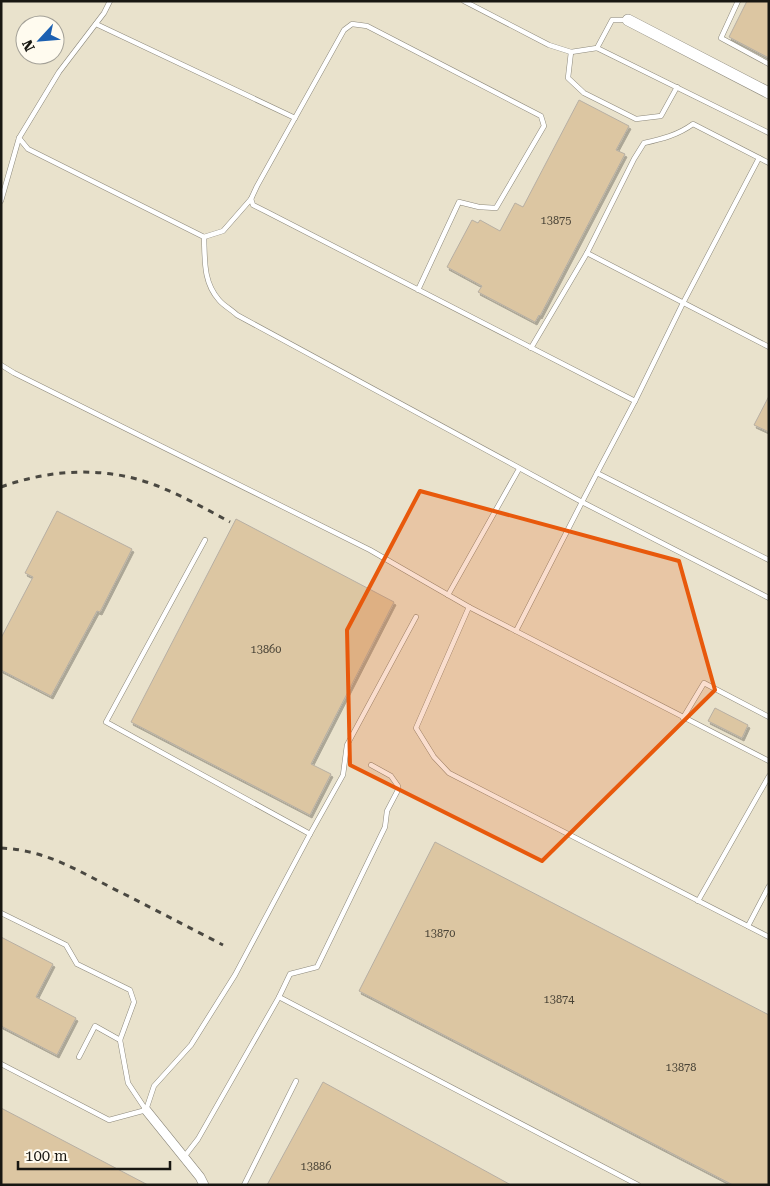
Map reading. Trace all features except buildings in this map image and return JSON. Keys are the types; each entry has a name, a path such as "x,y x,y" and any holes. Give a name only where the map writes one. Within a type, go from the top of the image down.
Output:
{"street":[{"path":"628,20 769,94"},
{"path":"146,1110 200,1177 204,1185"}],"lane":[{"path":"1,200 19,138 60,72 96,24 110,1"},
{"path":"464,1 549,45 572,52 597,48 769,133"},
{"path":"738,1 721,38 769,64"},
{"path":"597,48 612,20 628,20"},
{"path":"96,24 295,118"},
{"path":"19,138 28,149 204,237 223,231 251,199 344,30 352,24 366,26 541,116 544,126 496,208 479,207 459,202 418,290"},
{"path":"572,52 568,78 584,94 636,119 661,116 677,87"},
{"path":"531,348 587,253 634,159 644,143 666,138 693,124 769,163"},
{"path":"516,631 759,158"},
{"path":"251,199 254,205 267,212 635,401"},
{"path":"204,237 205,270 208,283 219,301 238,315 518,469 769,598"},
{"path":"587,253 769,347"},
{"path":"1,365 370,550 469,607 769,761"},
{"path":"448,595 518,469"},
{"path":"597,474 769,560"},
{"path":"205,540 106,722 310,834"},
{"path":"469,607 416,728 434,757 449,773 769,937"},
{"path":"146,1110 154,1086 191,1045 235,975 343,775 347,745 416,617"},
{"path":"683,718 704,683 769,717"},
{"path":"184,1157 198,1140 279,997 290,974 318,967 385,827 387,811 398,790 398,786 391,776 371,765"},
{"path":"698,901 769,776"},
{"path":"748,926 769,886"},
{"path":"1,913 66,945 77,964 130,990 134,1002 120,1040 128,1083 146,1110"},
{"path":"279,997 638,1185"},
{"path":"80,1057 95,1026 120,1040"},
{"path":"1,1064 109,1120 146,1110"},
{"path":"244,1185 296,1081"}],"highlighted area":[{"path":"420,491 679,561 715,690 542,861 350,765 347,630"}],"shaded area":[{"path":"1,1 769,1 769,1185 1,1185"}],"railway":[{"path":"1,487 39,476 59,473 78,472 117,475 165,489 230,522"},
{"path":"1,848 33,853 63,863 223,945"}]}
